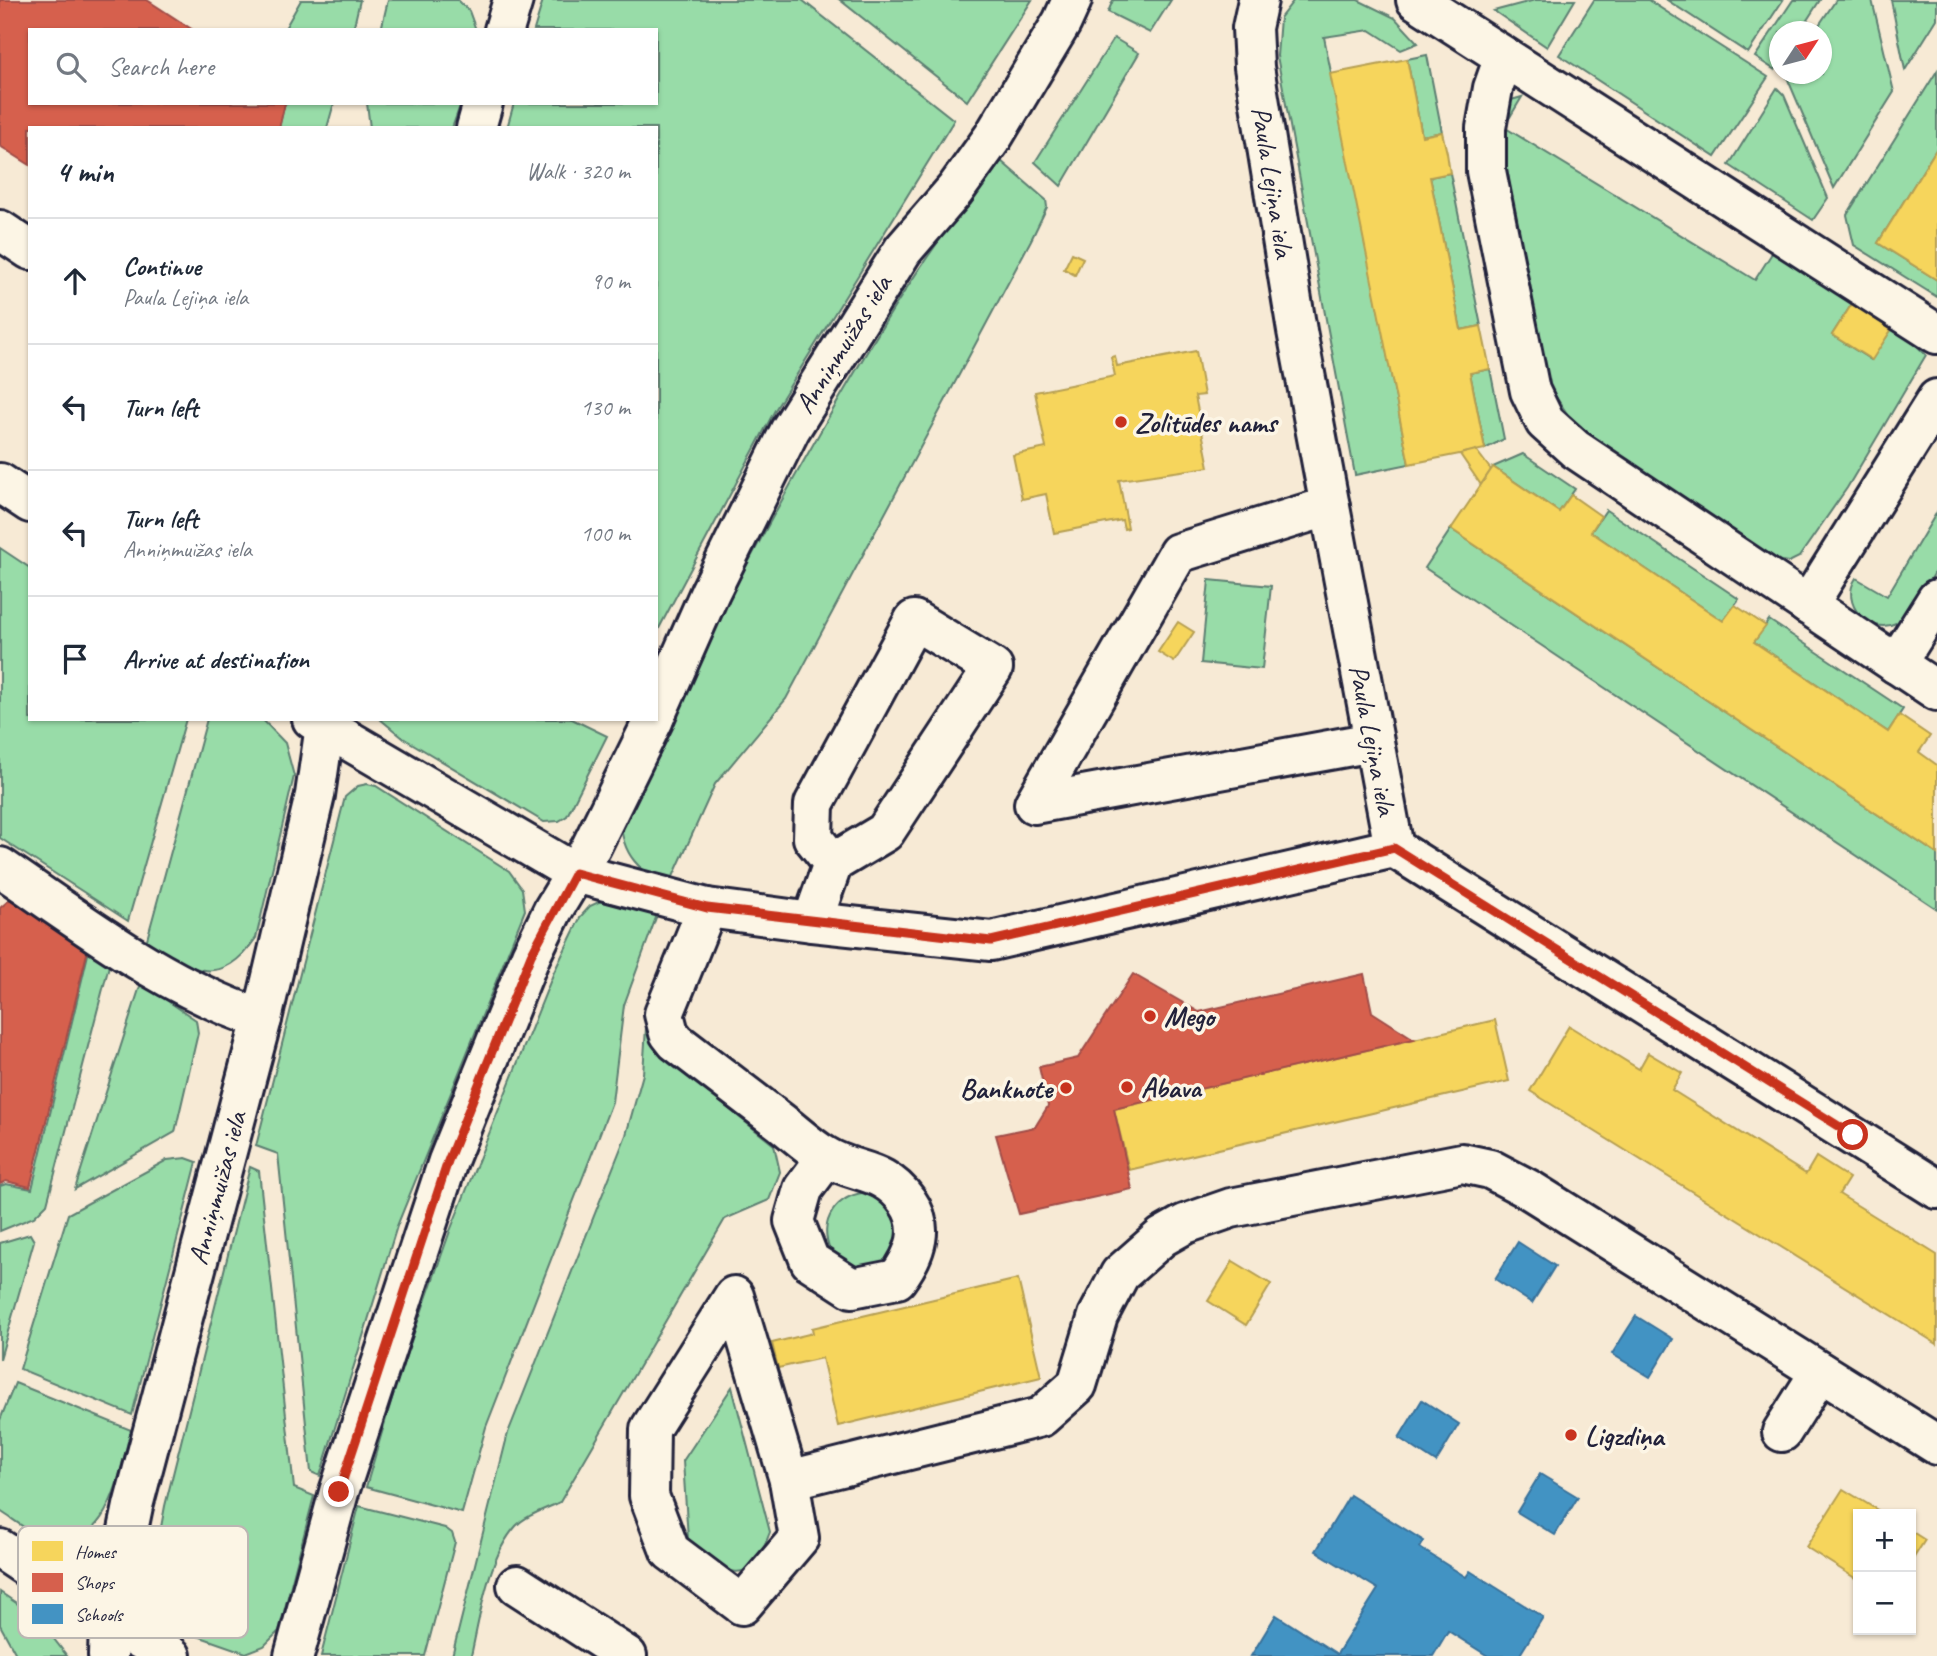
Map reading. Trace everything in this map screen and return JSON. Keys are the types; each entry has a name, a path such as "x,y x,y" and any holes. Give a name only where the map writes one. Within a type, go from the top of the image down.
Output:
{"street":[{"name":"Anniņmuižas iela","path":"658,709 710,592 790,429 903,250 956,190 993,137 1062,22 1072,0"},
{"name":"Paula Lejiņa iela","path":"1258,0 1252,28 1254,67 1329,506 1394,848 1937,1189"},
{"path":"1416,0 1937,334"},
{"path":"1504,57 1493,88 1486,128 1486,171 1530,391 1545,422 1576,449 1937,691"},
{"path":"477,126 482,105"},
{"path":"0,230 28,249"},
{"path":"1808,605 1937,399"},
{"path":"0,483 28,502"},
{"path":"1329,506 1178,553 1034,804 1373,742"},
{"path":"1896,664 1937,598"},
{"path":"813,922 834,863 886,832 993,668 914,620 814,804 813,838 834,863"},
{"name":"Anniņmuižas iela","path":"129,1526 262,1019 315,795 321,721"},
{"path":"321,721 575,873 707,908 813,922 991,941 1394,848"},
{"path":"294,1656 339,1492 440,1184 531,955 592,847 653,721"},
{"path":"0,867 131,956 220,1004 262,1019"},
{"path":"707,908 664,1014 669,1033 676,1042 827,1157"},
{"path":"789,1480 1041,1417 1077,1385 1098,1316 1120,1274 1162,1237 1185,1224 1231,1208 1462,1163 1490,1169 1530,1191 1937,1445"},
{"path":"734,1296 754,1362 789,1480 799,1538 742,1605 670,1551 649,1496 650,1429 734,1296"},
{"path":"1782,1432 1820,1372"},
{"path":"0,1549 18,1564"},
{"path":"517,1586 627,1656"},
{"path":"108,1639 171,1656"}],"green space":[{"path":"301,0 360,0 353,28 285,28"},
{"path":"388,0 458,0 469,11 475,28 381,28"},
{"path":"543,0 802,0 954,120 775,410 658,630 658,126 508,126 513,105 658,105 658,28 535,28"},
{"path":"840,0 1032,0 967,101"},
{"path":"1113,0 1171,0 1150,33 1108,12"},
{"path":"1294,0 1358,0 1395,18 1418,43 1401,50 1370,30 1324,37 1409,464 1355,475 1277,56 1280,18"},
{"path":"1535,0 1575,0 1547,47 1494,11"},
{"path":"1594,0 1648,0 1768,77 1715,157 1559,55"},
{"path":"1667,0 1783,0 1748,53"},
{"path":"1793,0 1820,0 1806,21 1779,21"},
{"path":"1836,0 1872,0 1894,92 1834,188 1790,84 1832,84 1832,21 1822,21"},
{"path":"1891,0 1937,0 1937,19 1905,70"},
{"path":"1769,36 1769,66 1755,57"},
{"path":"1114,38 1139,53 1061,186 1035,162"},
{"path":"1427,55 1442,132 1422,136 1407,59"},
{"path":"1937,71 1937,148 1878,243 1937,280 1937,297 1854,245 1847,215"},
{"path":"1777,88 1784,95 1828,198 1813,220 1729,165"},
{"path":"1522,97 1504,127 1755,280 1774,250 1855,299 1832,335 1871,360 1895,324 1926,355 1847,488 1799,557 1789,562 1774,560 1617,458 1574,424 1550,388 1509,182 1500,115 1504,102"},
{"path":"285,105 333,105 328,126 279,126"},
{"path":"367,105 460,105 453,126 370,126"},
{"path":"1001,161 1046,200 1047,207 1031,240 786,699 715,784 672,879 650,874 634,861 628,852 621,820 691,673 792,481 882,327 950,225"},
{"path":"1450,173 1481,326 1461,330 1430,177"},
{"path":"1490,369 1504,439 1485,449 1470,373"},
{"path":"1523,454 1575,489 1559,512 1493,467"},
{"path":"1606,510 1739,599 1723,621 1591,532"},
{"path":"1937,512 1937,566 1930,581 1900,621 1886,626 1867,621 1854,607 1851,597 1856,578 1887,596"},
{"path":"1451,529 1937,854 1937,909 1425,568"},
{"path":"0,548 28,567 28,721 185,721 128,921 0,838"},
{"path":"1209,580 1271,586 1262,669 1201,663"},
{"path":"1769,620 1903,709 1888,732 1754,642"},
{"path":"206,721 264,721 285,743 294,776 256,938 230,965 217,970 191,967 146,943"},
{"path":"382,721 576,721 607,736 567,816 559,821 544,822 403,738"},
{"path":"358,786 376,786 509,871 522,889 525,910 397,1226 320,1476 311,1472 278,1154 256,1146 345,797"},
{"path":"603,900 658,912 624,1005 612,1102 486,1427 462,1513 366,1487 397,1381 450,1231 554,972 581,916 590,906"},
{"path":"90,946 111,958 47,1204 34,1217 0,1231 0,1186 6,1184 32,1189"},
{"path":"141,983 196,1020 198,1033 175,1132 75,1189"},
{"path":"646,1027 667,1059 774,1145 780,1172 769,1200 725,1219 560,1502 525,1519 506,1539 486,1588 471,1656 452,1656 508,1433 626,1135 643,1074"},
{"path":"186,1158 197,1162 132,1415 20,1369 68,1214 167,1160"},
{"path":"250,1167 259,1171 294,1488 314,1496 279,1631 264,1646 246,1653 203,1638 248,1638 248,1526 161,1526"},
{"path":"870,1192 902,1214 900,1255 864,1274 831,1253 826,1230 832,1211 839,1204 858,1194"},
{"path":"30,1234 34,1241 0,1359 0,1243"},
{"path":"15,1383 131,1430 115,1490 96,1525 22,1526 0,1511 0,1420"},
{"path":"732,1387 770,1532 753,1565 743,1571 734,1572 724,1568 688,1539 683,1461"},
{"path":"359,1506 445,1528 452,1533 455,1542 425,1656 321,1656"},
{"path":"0,1592 18,1604 18,1638 53,1638 67,1656 17,1656 0,1625"}],"building: Homes":[{"path":"1407,59 1422,136 1442,132 1447,153 1450,173 1430,177 1461,330 1481,326 1490,369 1470,373 1485,449 1409,464 1330,74"},
{"path":"1937,148 1937,280 1878,243"},
{"path":"1072,253 1083,258 1075,275 1064,269"},
{"path":"1855,299 1895,324 1872,360 1832,335"},
{"name":"Zolitūdes nams","path":"1196,351 1204,395 1195,396 1209,467 1119,480 1128,528 1124,529 1122,520 1054,533 1046,494 1022,499 1013,455 1046,448 1035,392 1115,376 1111,357 1115,356 1117,366"},
{"path":"1476,450 1491,470 1481,485 1460,454"},
{"path":"1493,467 1559,512 1571,495 1601,516 1591,532 1723,621 1735,605 1766,626 1754,642 1888,732 1899,715 1930,736 1919,752 1937,765 1937,854 1451,529"},
{"path":"1178,622 1194,632 1174,662 1158,652"},
{"path":"1495,1020 1509,1081 1129,1170 1114,1109"},
{"path":"1569,1026 1639,1069 1648,1053 1682,1073 1672,1090 1806,1174 1816,1157 1849,1178 1839,1194 1937,1255 1937,1344 1530,1091"},
{"path":"1233,1261 1271,1284 1246,1325 1208,1301"},
{"path":"1018,1279 1041,1377 838,1426 822,1358 778,1368 772,1343 813,1333 812,1328"},
{"path":"1843,1489 1876,1509 1853,1509 1853,1577 1806,1547"},
{"path":"1916,1534 1925,1540 1916,1554"}],"building: Shops":[{"path":"0,0 147,0 190,28 28,28 28,105 285,105 279,126 28,126 28,164 0,146"},
{"path":"14,896 89,945 30,1187 6,1181 0,1184 0,908"},
{"name":"Abava","path":"1133,974 1199,1012 1364,974 1372,1012 1414,1039 1114,1109 1132,1189 1019,1214 996,1135 1035,1127 1048,1106 1039,1067 1078,1058"}],"building: Schools":[{"path":"1518,1242 1555,1266 1532,1303 1495,1279"},
{"path":"1636,1316 1673,1339 1650,1377 1612,1354"},
{"path":"1422,1400 1459,1424 1436,1462 1399,1438"},
{"path":"1540,1474 1578,1497 1555,1535 1517,1512"},
{"path":"1350,1495 1424,1541 1420,1548 1466,1577 1470,1571 1543,1617 1519,1656 1488,1656 1448,1631 1433,1656 1251,1656 1276,1615 1337,1654 1378,1589 1316,1551"}],"place":[{"name":"Zolitūdes nams","path":"1121,422"},
{"name":"Mego","path":"1150,1016"},
{"name":"Abava","path":"1127,1087"},
{"name":"Banknote","path":"1066,1088"},
{"name":"Ligzdiņa","path":"1571,1435"}],"route":[{"path":"339,1492 448,1161 531,955 575,873 707,908 991,941 1394,848 1853,1135"}]}
